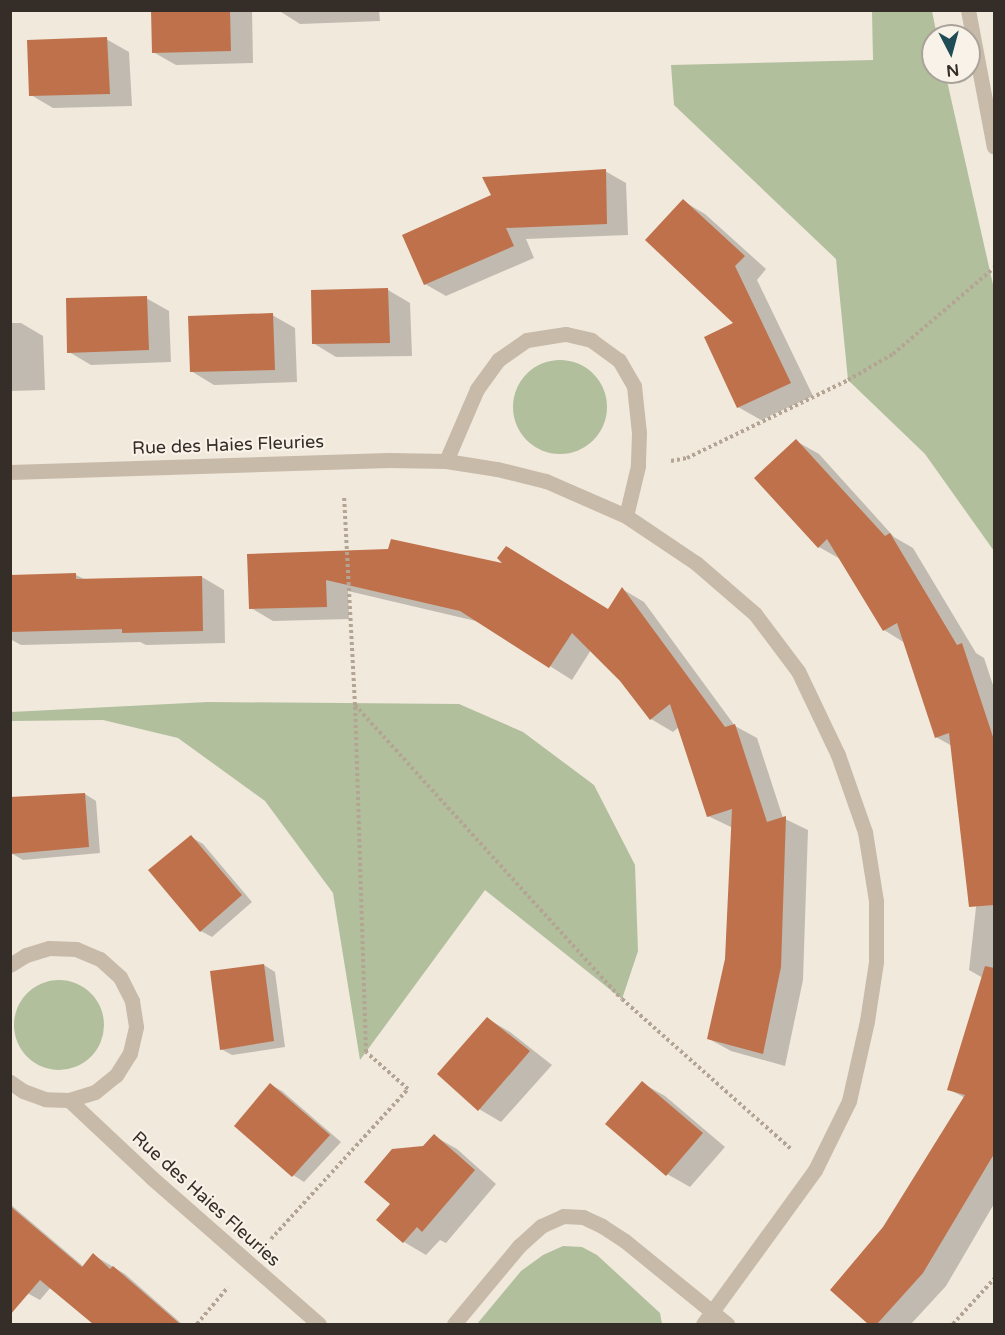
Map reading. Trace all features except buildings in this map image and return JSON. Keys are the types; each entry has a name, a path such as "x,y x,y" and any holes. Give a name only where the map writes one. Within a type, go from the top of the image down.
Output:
{"street":[{"path":"969,10 994,147"},
{"path":"446,460 477,389 498,360 527,340 566,334 591,340 619,360 634,386 639,433 638,466 626,516"},
{"name":"Rue des Haies Fleuries","path":"10,472 342,461 446,460 497,469 546,481 626,516 696,563 755,614 798,671 838,754 865,832 876,901 876,962 867,1021 849,1101 815,1170 714,1312 703,1324"},
{"path":"10,965 26,955 49,948 76,949 100,959 120,977 132,1001 136,1028 130,1053 116,1075 95,1092 69,1100 45,1099 23,1091 10,1082"},
{"name":"Rue des Haies Fleuries","path":"69,1100 152,1178 319,1324"},
{"path":"454,1324 519,1246 541,1226 563,1216 583,1217 602,1226 727,1324"}],"path":[{"path":"638,466 687,459 848,380 893,354 994,268"},
{"path":"197,1324 249,1263 408,1089 366,1052 355,705 342,461"},
{"path":"355,705 622,999 815,1170"},
{"path":"953,1324 994,1279"}],"green space":[{"path":"872,11 932,11 935,24 921,24 921,84 948,84 994,289 994,551 925,454 848,380 836,259 674,105 671,65 873,60"},
{"path":"560,360 578,363 593,374 604,389 607,407 604,425 593,440 578,451 560,454 542,451 527,440 516,425 513,407 516,389 527,374 542,363"},
{"path":"208,702 459,704 523,732 594,785 635,865 638,951 622,999 485,890 360,1060 333,893 265,801 178,738 103,720 11,721 11,712"},
{"path":"59,980 76,984 91,993 100,1008 104,1025 100,1042 91,1057 76,1066 59,1070 42,1066 27,1057 18,1042 14,1025 18,1008 27,993 42,984"},
{"path":"563,1246 582,1247 597,1255 660,1313 662,1324 477,1324 521,1271 543,1255"}]}
